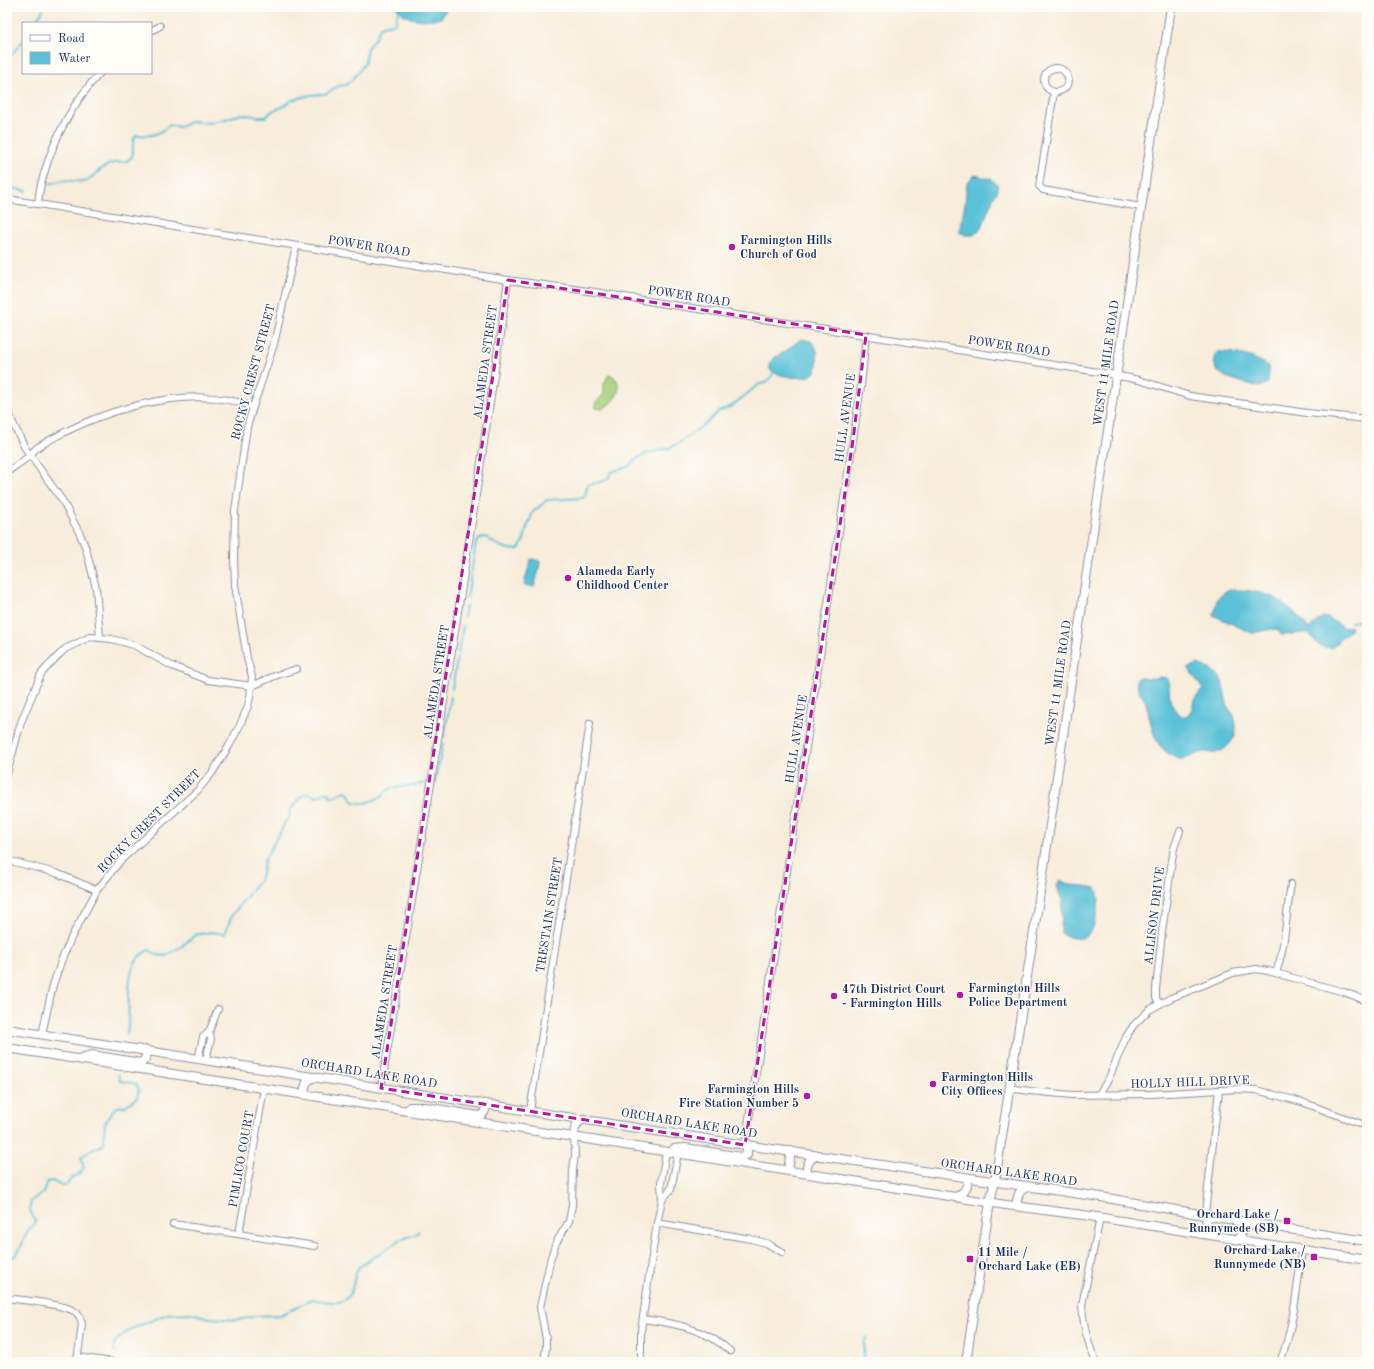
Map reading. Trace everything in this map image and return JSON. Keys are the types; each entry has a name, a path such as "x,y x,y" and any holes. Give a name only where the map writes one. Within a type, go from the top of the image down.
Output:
{"main road":[{"name":"WEST 11 MILE ROAD","path":"966,1362 990,1202 995,1181 1042,880 1141,207 1172,7"},
{"name":"ORCHARD LAKE ROAD","path":"7,1029 746,1145 1029,1186 1367,1241"},
{"path":"7,1048 1367,1260"},
{"path":"79,1059 92,1055 143,1062 146,1058 147,1050"},
{"path":"304,1094 307,1082 310,1079 319,1077"},
{"path":"398,1109 408,1107 425,1107 479,1116 485,1113 486,1104"},
{"path":"574,1136 575,1126 580,1121 586,1119"},
{"path":"663,1150 686,1148 741,1157 747,1155 746,1145"},
{"path":"788,1170 791,1151"},
{"path":"806,1173 811,1158 818,1155"},
{"path":"956,1197 962,1194 966,1189 968,1178"},
{"path":"1016,1206 1020,1190 1029,1186"},
{"path":"1200,1234 1206,1228 1207,1224 1205,1214"},
{"path":"1240,1240 1242,1230 1246,1226 1256,1224"}],"street":[{"path":"152,30 160,26"},
{"path":"1058,68 1066,72 1068,76 1068,84 1062,91 1054,92 1050,91 1045,86 1044,78 1051,69 1058,68"},
{"path":"38,204 43,177 58,135 80,98 99,74"},
{"path":"1054,92 1039,186 1042,190 1141,207"},
{"name":"POWER ROAD","path":"7,199 508,280 594,292 1116,375 1139,380 1190,396 1307,413 1367,419"},
{"name":"ROCKY CREST STREET","path":"42,1034 53,985 62,959 72,936 97,890 122,860 198,790 212,773 240,725 250,697 252,677 247,658 235,585 234,510 246,434 252,407 274,344 296,246"},
{"name":"ALAMEDA STREET","path":"382,1088 448,679 508,280"},
{"name":"HULL AVENUE","path":"746,1145 853,440 861,386 866,335"},
{"path":"7,472 30,455 36,448 84,423 117,410 160,401 205,398 226,399 240,402 252,407"},
{"path":"7,406 11,419 25,448 62,500 82,539 96,588 100,638"},
{"path":"7,774 21,722 41,674 66,649 90,637 112,639 134,645 172,666 208,680 252,686 277,675 297,669"},
{"name":"TRESTAIN STREET","path":"530,1110 590,723"},
{"name":"ALLISON DRIVE","path":"1159,1004 1156,994 1160,949 1174,848 1180,831"},
{"path":"7,860 56,874 97,890"},
{"path":"1276,973 1280,962 1291,884"},
{"path":"1099,1094 1109,1078 1120,1049 1133,1026 1149,1010 1211,981 1233,973 1256,969 1276,973 1344,992 1367,1001"},
{"path":"202,1060 210,1039 209,1032 218,1009"},
{"name":"PIMLICO COURT","path":"239,1234 264,1088"},
{"name":"HOLLY HILL DRIVE","path":"1009,1088 1053,1094 1150,1094 1239,1089 1256,1090 1302,1102 1367,1126"},
{"path":"1205,1214 1219,1090"},
{"path":"544,1362 546,1339 540,1307 551,1257 556,1243 569,1221 572,1205 575,1155 574,1136"},
{"path":"641,1362 641,1330 657,1223 662,1200 663,1150"},
{"path":"662,1200 671,1189 678,1153"},
{"path":"1096,1362 1083,1320 1082,1306 1100,1218"},
{"path":"657,1223 751,1239 766,1243 782,1252"},
{"path":"173,1224 315,1246"},
{"path":"1280,1362 1286,1347 1291,1325 1302,1250"},
{"path":"7,1298 73,1310 81,1318 82,1324 77,1360 112,1362"},
{"path":"643,1319 684,1326 700,1332 723,1345 730,1351"}],"highlighted area":[{"path":"508,280 866,335 853,440 745,1145 381,1088"}],"green space":[{"path":"609,374 615,378 618,383 618,393 607,406 602,409 596,408 596,402 604,394 604,384"}],"water":[{"path":"396,7 446,7 446,10 441,18 422,20 405,15"},
{"path":"975,175 991,179 997,184 998,190 993,198 982,227 974,235 966,235 959,232 965,204 967,182"},
{"path":"801,339 811,341 817,350 817,366 814,373 810,376 798,378 785,376 770,370 770,362 774,358"},
{"path":"1217,352 1230,352 1244,355 1258,360 1268,366 1268,383 1259,387 1226,377 1216,370 1214,360"},
{"path":"531,559 540,561 534,587 524,585"},
{"path":"1228,590 1254,591 1274,598 1292,610 1309,629 1322,617 1329,618 1344,628 1350,626 1351,629 1332,648 1320,646 1309,633 1281,635 1279,630 1272,629 1252,633 1213,615 1219,596"},
{"path":"1198,664 1213,671 1220,678 1224,688 1227,705 1235,719 1236,733 1230,744 1219,752 1204,752 1180,759 1171,756 1157,742 1146,703 1138,688 1137,679 1138,677 1148,679 1161,677 1166,678 1168,680 1172,705 1181,716 1187,716 1192,709 1194,700 1203,689 1188,668"},
{"path":"1060,880 1070,885 1096,888 1099,902 1093,926 1086,936 1075,938 1061,933 1062,901 1057,885"}],"waterway":[{"path":"34,22 41,14 44,7"},
{"path":"448,7 455,7"},
{"path":"50,184 63,180 85,182 109,164 129,160 133,152 133,140 137,135 154,134 169,125 180,127 192,121 211,123 242,114 266,117 272,111 283,107 292,100 310,95 326,94 338,86 346,85 352,80 365,62 367,48 376,37 379,29 382,26 396,22 398,10 401,9"},
{"path":"7,61 22,41"},
{"path":"7,187 27,191"},
{"path":"467,598 476,543 479,539 486,537 502,547 515,550 519,549 524,540 533,512 547,500 583,498 589,484 605,480 610,476 611,472 628,467 636,459 648,453 669,448 679,443 708,422 718,412 732,406 758,385 767,382 774,373"},
{"path":"464,616 466,606"},
{"path":"1351,622 1359,621 1364,627 1367,627"},
{"path":"458,654 463,625"},
{"path":"452,689 457,659"},
{"path":"444,737 451,697"},
{"path":"435,781 443,743"},
{"path":"127,1034 129,987 134,965 140,956 149,950 157,955 166,956 182,946 195,935 211,932 225,934 232,915 259,881 264,861 285,822 289,818 290,810 301,797 308,793 317,797 326,792 331,797 344,791 347,792 354,802 365,803 382,797 385,792 392,788 423,783"},
{"path":"7,1260 18,1252 27,1232 36,1222 30,1209 32,1200 43,1193 47,1182 52,1181 66,1186 72,1178 80,1173 84,1168 81,1157 91,1150 103,1145 105,1123 113,1110 117,1107 125,1106 137,1098 137,1086 132,1083 120,1081 118,1075"},
{"path":"117,1353 114,1350 114,1343 129,1330 167,1314 190,1313 210,1318 237,1320 256,1316 280,1315 311,1299 331,1302 342,1301 347,1298 350,1293 359,1267 400,1240 416,1234 419,1231"},
{"path":"863,1362 864,1342 867,1337"}],"place":[{"name":"Farmington Hills Church of God","path":"732,247"},
{"name":"Alameda Early Childhood Center","path":"568,578"},
{"name":"Farmington Hills Police Department","path":"960,995"},
{"name":"47th District Court - Farmington Hills","path":"834,996"},
{"name":"Farmington Hills City Offices","path":"933,1084"},
{"name":"Farmington Hills Fire Station Number 5","path":"807,1096"},
{"name":"Orchard Lake / Runnymede (SB)","path":"1287,1221"},
{"name":"Orchard Lake / Runnymede (NB)","path":"1314,1257"},
{"name":"11 Mile / Orchard Lake (EB)","path":"970,1259"}]}
